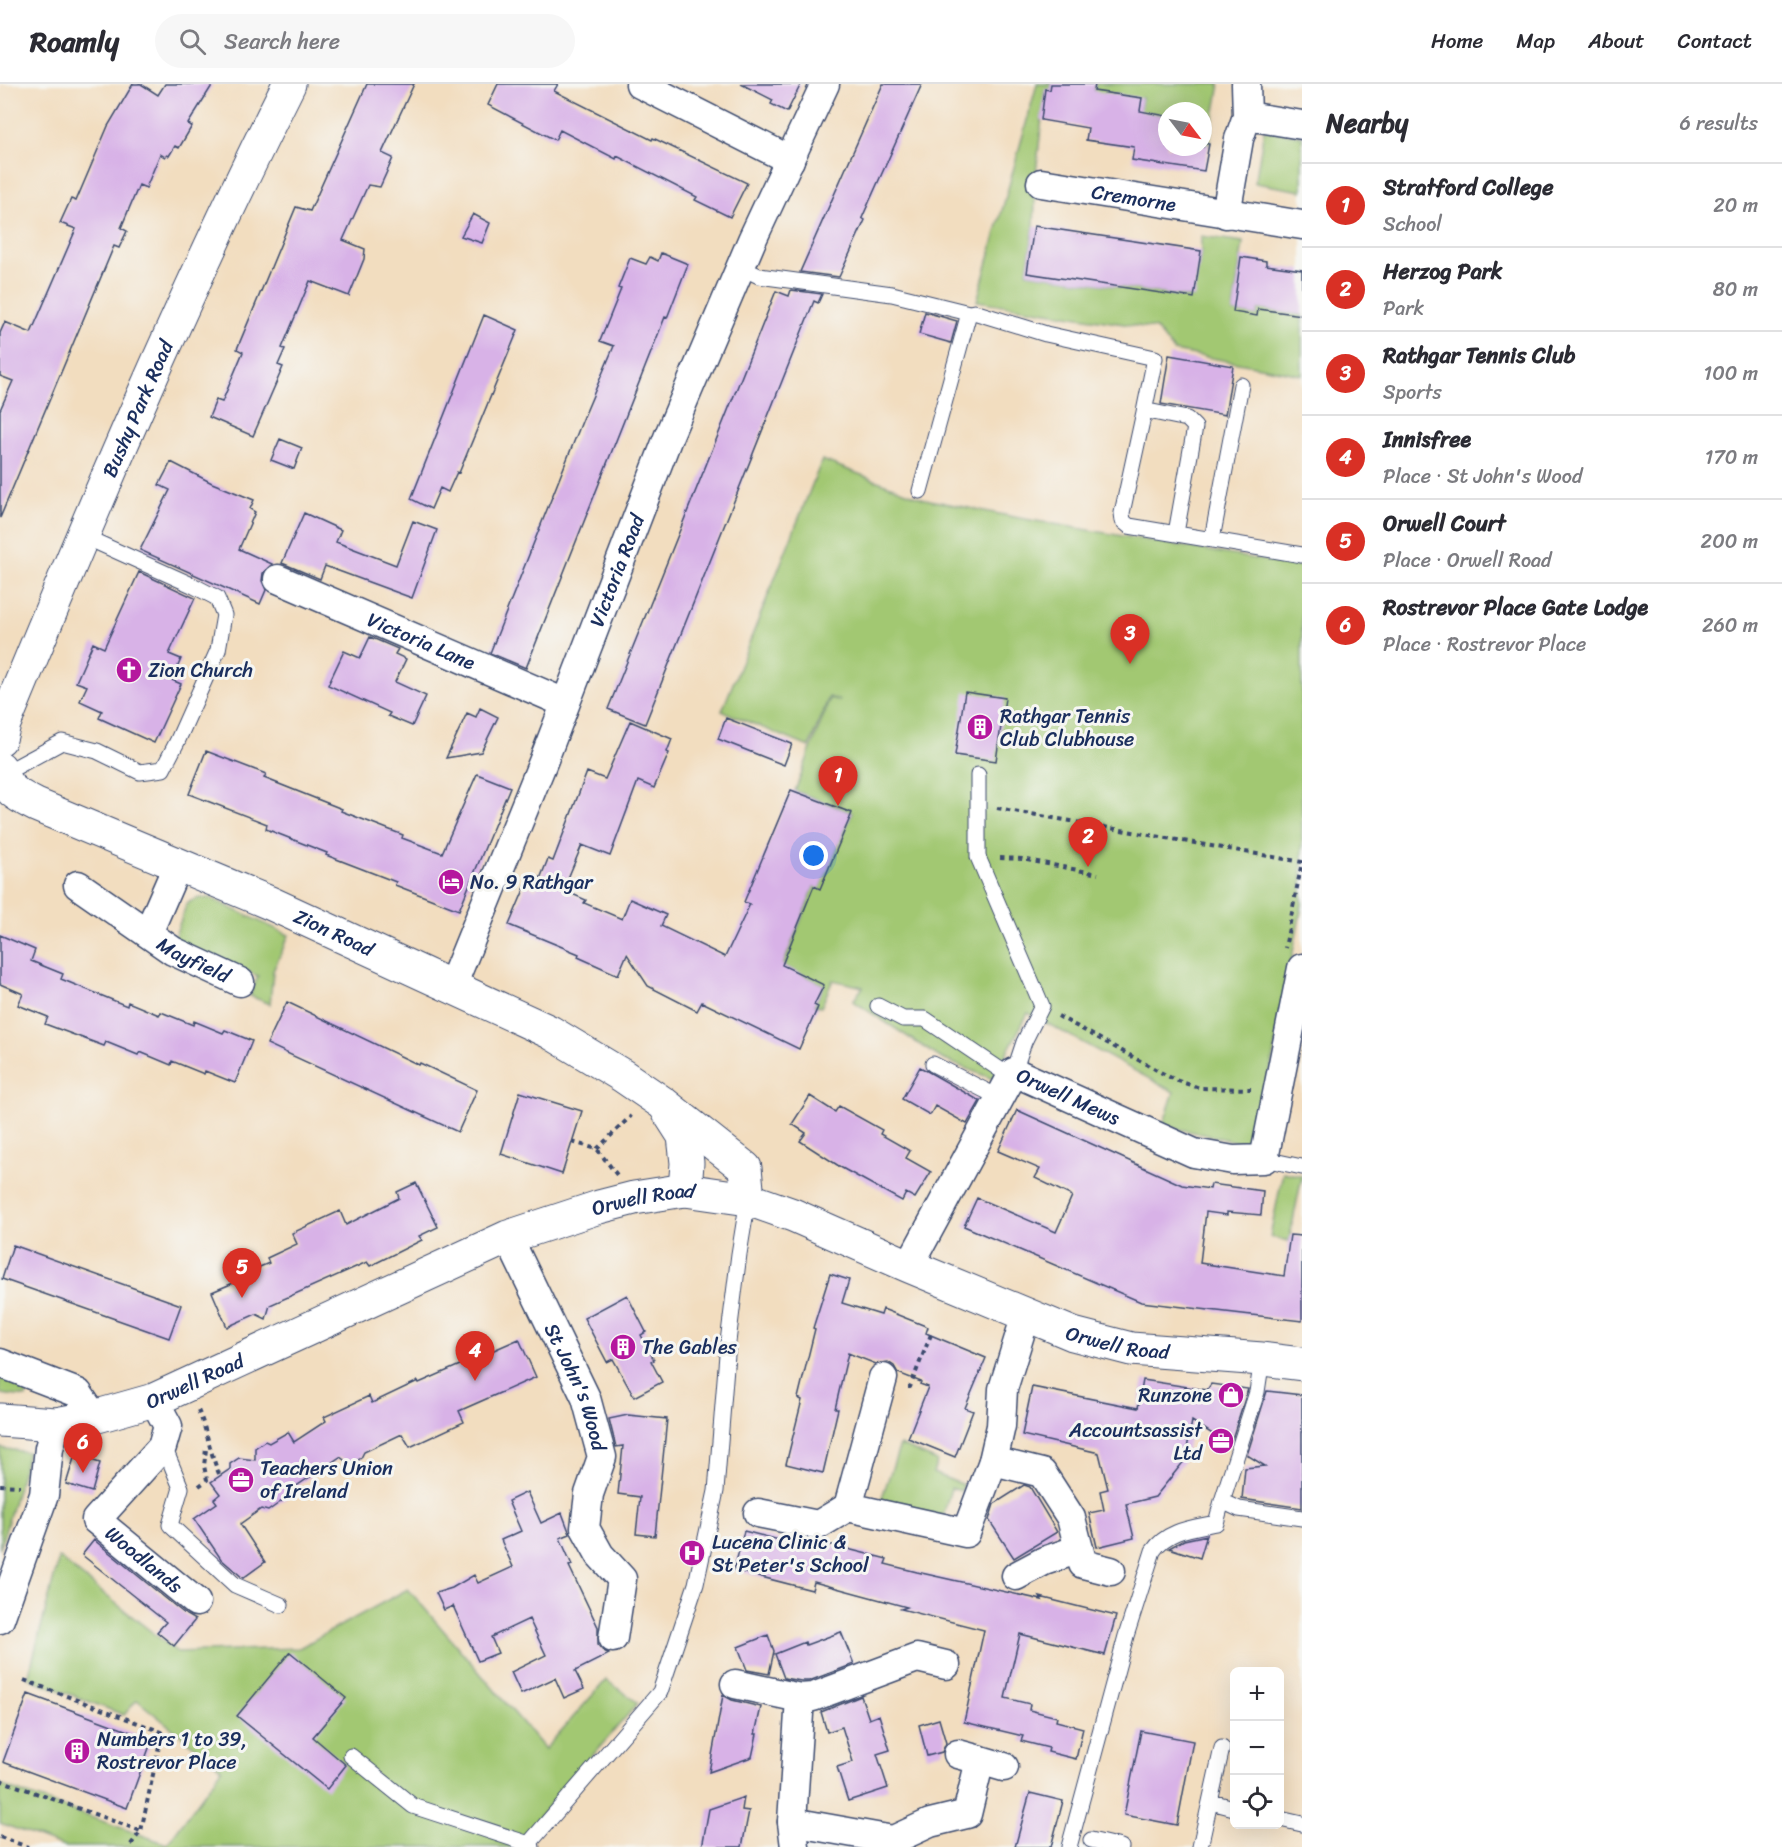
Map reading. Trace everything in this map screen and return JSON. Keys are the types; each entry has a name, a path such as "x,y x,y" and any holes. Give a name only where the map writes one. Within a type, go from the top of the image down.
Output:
{"street":[{"name":"Bushy Park Road","path":"0,739 4,724 158,362 245,171 289,84"},
{"path":"640,84 790,160"},
{"name":"Victoria Road","path":"452,986 669,435 740,267 825,84"},
{"path":"1226,214 1239,139 1247,116 1246,84"},
{"path":"1247,116 1302,125"},
{"name":"Cremorne","path":"1041,183 1302,225"},
{"name":"Victoria Lane","path":"278,579 565,703"},
{"name":"Zion Road","path":"0,773 13,793 36,805 264,900 452,986 550,1032 623,1076 649,1109 684,1136 687,1163 685,1190"},
{"name":"Mayfield","path":"148,933 178,864"},
{"name":"Mayfield","path":"78,885 173,951 240,982"},
{"path":"1264,1159 1293,961"},
{"name":"Orwell Mews","path":"909,1266 1008,1083 1194,1153 1233,1160 1264,1159"},
{"name":"Zion Road","path":"649,1109 746,1168 748,1199"},
{"name":"Orwell Road","path":"0,1420 56,1424 94,1417 154,1400 449,1254 599,1207 634,1198 685,1190 748,1199 793,1215 1073,1334 1131,1349 1302,1364"},
{"name":"St John's Wood","path":"508,1237 586,1398 602,1457 589,1494 585,1528 600,1555 622,1579 613,1638"},
{"path":"848,1507 966,1533 993,1461 1001,1426 1002,1389 1026,1315"},
{"path":"0,1363 78,1393 94,1417"},
{"path":"758,1513 818,1526 848,1507 884,1378"},
{"path":"154,1400 168,1426 162,1447"},
{"path":"0,1618 44,1495 49,1448 56,1424"},
{"name":"Woodlands","path":"162,1447 96,1520 196,1602"},
{"path":"993,1461 1042,1473 1071,1518 1083,1564 1111,1571"},
{"path":"1016,1576 1044,1562 1079,1549"},
{"path":"735,1684 800,1698 813,1697 917,1658 946,1665"},
{"path":"800,1698 794,1834 893,1840 930,1822 967,1814 981,1760"}],"lane":[{"path":"740,267 759,276 892,294 969,313 974,312 1046,334 1155,358 1122,513 1123,521 1129,526 1302,555"},
{"path":"920,491 969,313"},
{"path":"1212,539 1241,385"},
{"path":"1144,411 1187,419 1195,427 1176,533"},
{"path":"0,773 62,742 97,751 140,772 163,769 218,650 224,615 217,598 194,585 83,536"},
{"path":"978,775 978,857 1042,1006 1023,1042 1008,1083"},
{"path":"878,1006 903,1019 925,1019 1008,1083"},
{"path":"933,1064 1008,1083"},
{"path":"1264,1159 1302,1167"},
{"path":"351,1756 413,1806 529,1846 660,1692 696,1584 716,1491 728,1342 738,1254 748,1199"},
{"path":"1069,1847 1126,1636 1153,1551 1160,1540 1183,1530 1216,1523 1257,1392 1262,1359"},
{"path":"162,1447 181,1488 170,1525 236,1585 281,1605"},
{"path":"1222,1501 1239,1509 1302,1518"},
{"path":"1200,1847 1222,1748"},
{"path":"1210,1802 1230,1807"},
{"path":"1284,1820 1302,1824"},
{"path":"1090,1840 1121,1847"}],"path":[{"path":"978,804 1302,862 1293,961"},
{"path":"978,857 1022,859 1098,874"},
{"path":"1042,1006 1175,1080 1200,1088 1251,1089 1255,1084"},
{"path":"597,1149 649,1109"},
{"path":"572,1142 597,1149 620,1179"},
{"path":"884,1378 910,1387 932,1332"},
{"path":"187,1385 207,1431 212,1457 220,1476"},
{"path":"181,1488 197,1487 207,1480 204,1455 206,1449 210,1448"},
{"path":"0,1485 19,1486"},
{"path":"24,1680 162,1732 141,1832 129,1847"},
{"path":"0,1779 141,1832"},
{"path":"0,1837 28,1847"}],"green space":[{"path":"1037,84 1051,84 1050,90 1045,90 1036,174 1034,226 1027,273 1193,298 1201,251 1201,236 1243,242 1233,312 1257,316 1258,309 1302,315 1302,375 1174,351 1156,329 977,301"},
{"path":"1095,84 1220,84 1212,128 1212,102 1158,102 1158,115 1148,113 1137,129 1142,98 1091,109"},
{"path":"1264,130 1302,136 1302,191 1255,183"},
{"path":"822,460 925,499 1019,518 1302,567 1302,905 1258,1135 1243,1143 1170,1127 1153,1127 1164,1122 1174,1092 1028,1013 993,1079 942,1059 853,1001 863,987 833,980 821,1007 814,1005 824,985 783,966 814,886 820,888 852,813 795,791 830,698 840,701 829,697 809,747 722,711"},
{"path":"198,898 210,898 289,935 273,971 270,1004 250,996 258,976 185,947 175,936 187,903"},
{"path":"1283,1172 1302,1176 1289,1241 1270,1237"},
{"path":"0,1370 31,1382 26,1397 0,1394"},
{"path":"900,1445 937,1461 933,1473 963,1485 961,1491 951,1488 943,1517 880,1503"},
{"path":"0,1448 28,1452 0,1549"},
{"path":"59,1558 177,1652 299,1648 408,1589 545,1749 606,1680 638,1703 511,1847 64,1847 0,1823 0,1785 167,1844 222,1769 137,1700 124,1715 28,1678"}],"building":[{"path":"133,84 141,84 158,95 165,84 213,84 188,124 192,126 179,148 175,146 169,156 165,157 160,154 146,188 139,185 121,228 127,231 119,248 114,246 0,518 0,410 13,381 0,376 0,333 5,322 31,333 76,229 60,223 71,199 76,201 108,126"},
{"path":"367,84 414,84 382,153 393,158 380,187 368,185 343,240 365,249 364,259 349,296 310,281 282,348 285,349 278,365 283,367 253,436 209,417 216,400 222,402 243,352 237,349 296,207 310,211"},
{"path":"498,84 558,84 554,91 652,140 653,138 747,183 730,217 695,200 697,197 617,156 616,159 560,130 555,140 488,105"},
{"path":"741,84 801,84 787,112 771,104 773,100"},
{"path":"883,84 922,84 862,218 865,220 839,277 800,272"},
{"path":"1051,84 1095,84 1094,91 1142,98 1140,111 1158,114 1158,156 1207,156 1204,171 1132,160 1134,147 1086,140 1088,128 1041,120 1045,89 1050,90"},
{"path":"473,214 490,223 482,243 461,236"},
{"path":"1034,226 1201,251 1194,298 1027,273"},
{"path":"661,253 688,264 526,668 490,653 614,346 600,341 621,289 618,288 630,258 646,264 650,257 658,261"},
{"path":"1241,257 1266,261 1266,265 1302,270 1302,315 1258,309 1257,316 1233,312"},
{"path":"791,290 822,294 818,303 814,301 645,724 608,709 776,291 789,296"},
{"path":"925,312 957,321 951,343 919,334"},
{"path":"484,315 518,330 459,473 457,472 448,492 440,488 431,509 411,499"},
{"path":"1169,355 1233,366 1225,415 1161,404"},
{"path":"280,439 302,448 294,469 271,460"},
{"path":"171,462 212,483 254,500 250,509 255,512 239,549 272,564 263,573 262,581 266,590 260,604 140,550 170,490 159,485"},
{"path":"304,513 341,530 336,542 396,565 413,521 437,530 412,598 325,566 320,579 282,563"},
{"name":"Zion Church","path":"139,572 195,598 169,654 181,659 172,680 181,684 154,743 99,718 102,711 80,701 87,686 76,682 93,643 104,648"},
{"path":"370,637 398,649 395,654 406,659 395,682 426,696 412,726 388,716 390,713 328,685 344,651 360,658"},
{"name":"Rathgar Tennis Club Clubhouse","path":"965,692 1005,698 996,761 955,755"},
{"path":"480,708 498,717 481,752 446,758 467,713 476,717"},
{"path":"726,718 792,744 784,765 718,739"},
{"path":"630,721 672,739 667,752 669,753 654,788 638,781 610,856 582,845 563,890 586,900 584,903 622,919 630,899 666,915 661,926 725,957 750,904 744,902 791,790 852,813 820,889 814,886 782,965 824,985 814,1005 818,1007 799,1049 702,1002 697,1011 648,986 627,954 618,975 578,957 579,954 509,925 526,885 536,889 548,859 553,861 587,772 605,779"},
{"path":"206,751 266,774 264,778 442,853 477,774 510,787 459,910 266,829 267,824 189,794"},
{"path":"0,935 35,950 31,961 63,974 61,979 127,1006 128,1002 159,1015 161,1012 193,1025 194,1021 223,1033 225,1030 252,1041 235,1083 172,1061 171,1065 140,1052 138,1055 106,1042 104,1046 45,1024 48,1017 18,1005 23,994 0,984"},
{"path":"287,1002 477,1090 458,1132 267,1044"},
{"path":"920,1067 980,1101 967,1124 935,1106 930,1115 902,1099"},
{"path":"520,1092 582,1111 562,1174 501,1154"},
{"path":"810,1096 835,1112 839,1106 882,1130 880,1134 910,1151 906,1158 931,1172 915,1198 906,1193 902,1201 842,1168 800,1141 806,1133 792,1124"},
{"path":"1017,1110 1182,1185 1210,1189 1211,1184 1263,1191 1261,1215 1227,1212 1227,1215 1206,1212 1200,1263 1284,1276 1290,1235 1302,1236 1302,1321 1141,1302 964,1226 977,1198 1056,1232 1072,1196 1035,1178 1040,1169 998,1151"},
{"path":"416,1183 438,1227 419,1236 422,1240 370,1266 367,1262 270,1305 266,1319 256,1314 227,1327 212,1292 238,1281 236,1277 269,1263 267,1258 297,1244 292,1233 340,1211 346,1225 399,1198 397,1192"},
{"path":"13,1245 181,1305 169,1338 2,1279"},
{"path":"830,1274 849,1280 842,1303 881,1315 883,1309 928,1327 926,1333 986,1358 965,1408 973,1411 955,1457 908,1438 928,1387 898,1373 888,1362 876,1364 848,1353 823,1473 786,1464 802,1400 798,1398 815,1329 813,1328"},
{"name":"The Gables","path":"627,1295 646,1332 641,1335 662,1382 634,1397 613,1359 607,1362 584,1318"},
{"path":"519,1339 536,1377 459,1411 464,1422 410,1447 402,1434 364,1452 361,1458 354,1463 347,1462 340,1457 295,1487 293,1493 268,1511 261,1509 240,1524 265,1562 243,1578 221,1559 194,1519 217,1503 214,1499 220,1494 211,1482 230,1469 230,1464 239,1458 255,1460 255,1448 265,1441 269,1443 288,1432 294,1442 326,1421 324,1417 369,1396 372,1403 418,1381 419,1383"},
{"path":"1143,1380 1207,1390 1211,1384 1248,1389 1230,1445 1192,1421 1185,1460 1155,1497 1126,1504 1134,1538 1097,1547 1089,1513 1104,1510 1100,1491 1108,1489 1099,1453 1022,1435 1032,1387 1138,1408"},
{"path":"1267,1391 1302,1395 1302,1508 1242,1499 1245,1468 1265,1466 1247,1455"},
{"path":"628,1415 667,1419 655,1536 636,1534 640,1497 618,1494 623,1446 616,1447 609,1419"},
{"path":"75,1455 100,1463 92,1492 66,1484"},
{"path":"1024,1485 1030,1487 1057,1532 1014,1558 989,1520 994,1504"},
{"path":"527,1492 541,1523 562,1513 570,1534 560,1538 572,1565 569,1566 598,1627 598,1645 609,1654 575,1671 584,1689 564,1698 555,1678 521,1694 511,1672 546,1655 529,1619 491,1637 498,1653 478,1661 453,1606 444,1610 436,1593 452,1588 474,1575 478,1583 513,1567 501,1540 521,1531 508,1501"},
{"path":"744,1531 822,1551 824,1543 887,1559 885,1564 917,1572 1042,1600 1040,1597 1116,1616 1105,1655 1020,1634 1005,1698 1030,1704 1029,1710 1057,1717 1056,1721 1083,1728 1076,1759 1048,1752 1049,1748 1021,1741 1023,1736 964,1722 984,1630 901,1609 907,1607 814,1582 812,1590 734,1570"},
{"path":"1207,1535 1200,1558 1169,1548 1184,1540"},
{"path":"94,1540 195,1620 174,1646 157,1632 166,1622 82,1555"},
{"path":"841,1632 854,1664 809,1681 784,1678 775,1654 805,1642 806,1645"},
{"path":"768,1635 774,1651 769,1674 747,1670 738,1647"},
{"path":"290,1652 346,1698 313,1737 346,1765 327,1789 237,1716"},
{"name":"Numbers 1 to 39, Rostrevor Place","path":"28,1694 152,1740 127,1808 3,1762"},
{"path":"723,1695 732,1700 761,1707 755,1734 757,1734 752,1757 709,1772"},
{"path":"861,1696 869,1719 879,1715 890,1750 877,1754 888,1788 848,1801 837,1767 853,1762 842,1727 827,1732 821,1712"},
{"path":"939,1719 946,1743 942,1752 927,1756 919,1725"},
{"path":"1141,1731 1193,1741 1177,1825 1124,1815"},
{"path":"1030,1793 1063,1801 1051,1847 1015,1847"},
{"path":"744,1797 742,1810 749,1811 742,1847 702,1847 709,1809"}],"place":[{"name":"Rathgar Tennis Club","path":"1130,664"},
{"name":"Zion Church","path":"129,670"},
{"name":"Rathgar Tennis Club Clubhouse","path":"980,727"},
{"name":"Stratford College","path":"838,806"},
{"name":"Herzog Park","path":"1088,867"},
{"name":"No. 9 Rathgar","path":"451,882"},
{"name":"Orwell Court","path":"242,1298"},
{"name":"The Gables","path":"623,1347"},
{"name":"Innisfree","path":"475,1381"},
{"name":"Runzone","path":"1231,1395"},
{"name":"Accountsassist Ltd","path":"1221,1441"},
{"name":"Rostrevor Place Gate Lodge","path":"83,1473"},
{"name":"Teachers Union of Ireland","path":"241,1480"},
{"name":"Lucena Clinic & St Peter's School","path":"692,1553"},
{"name":"Numbers 1 to 39, Rostrevor Place","path":"77,1751"}]}
